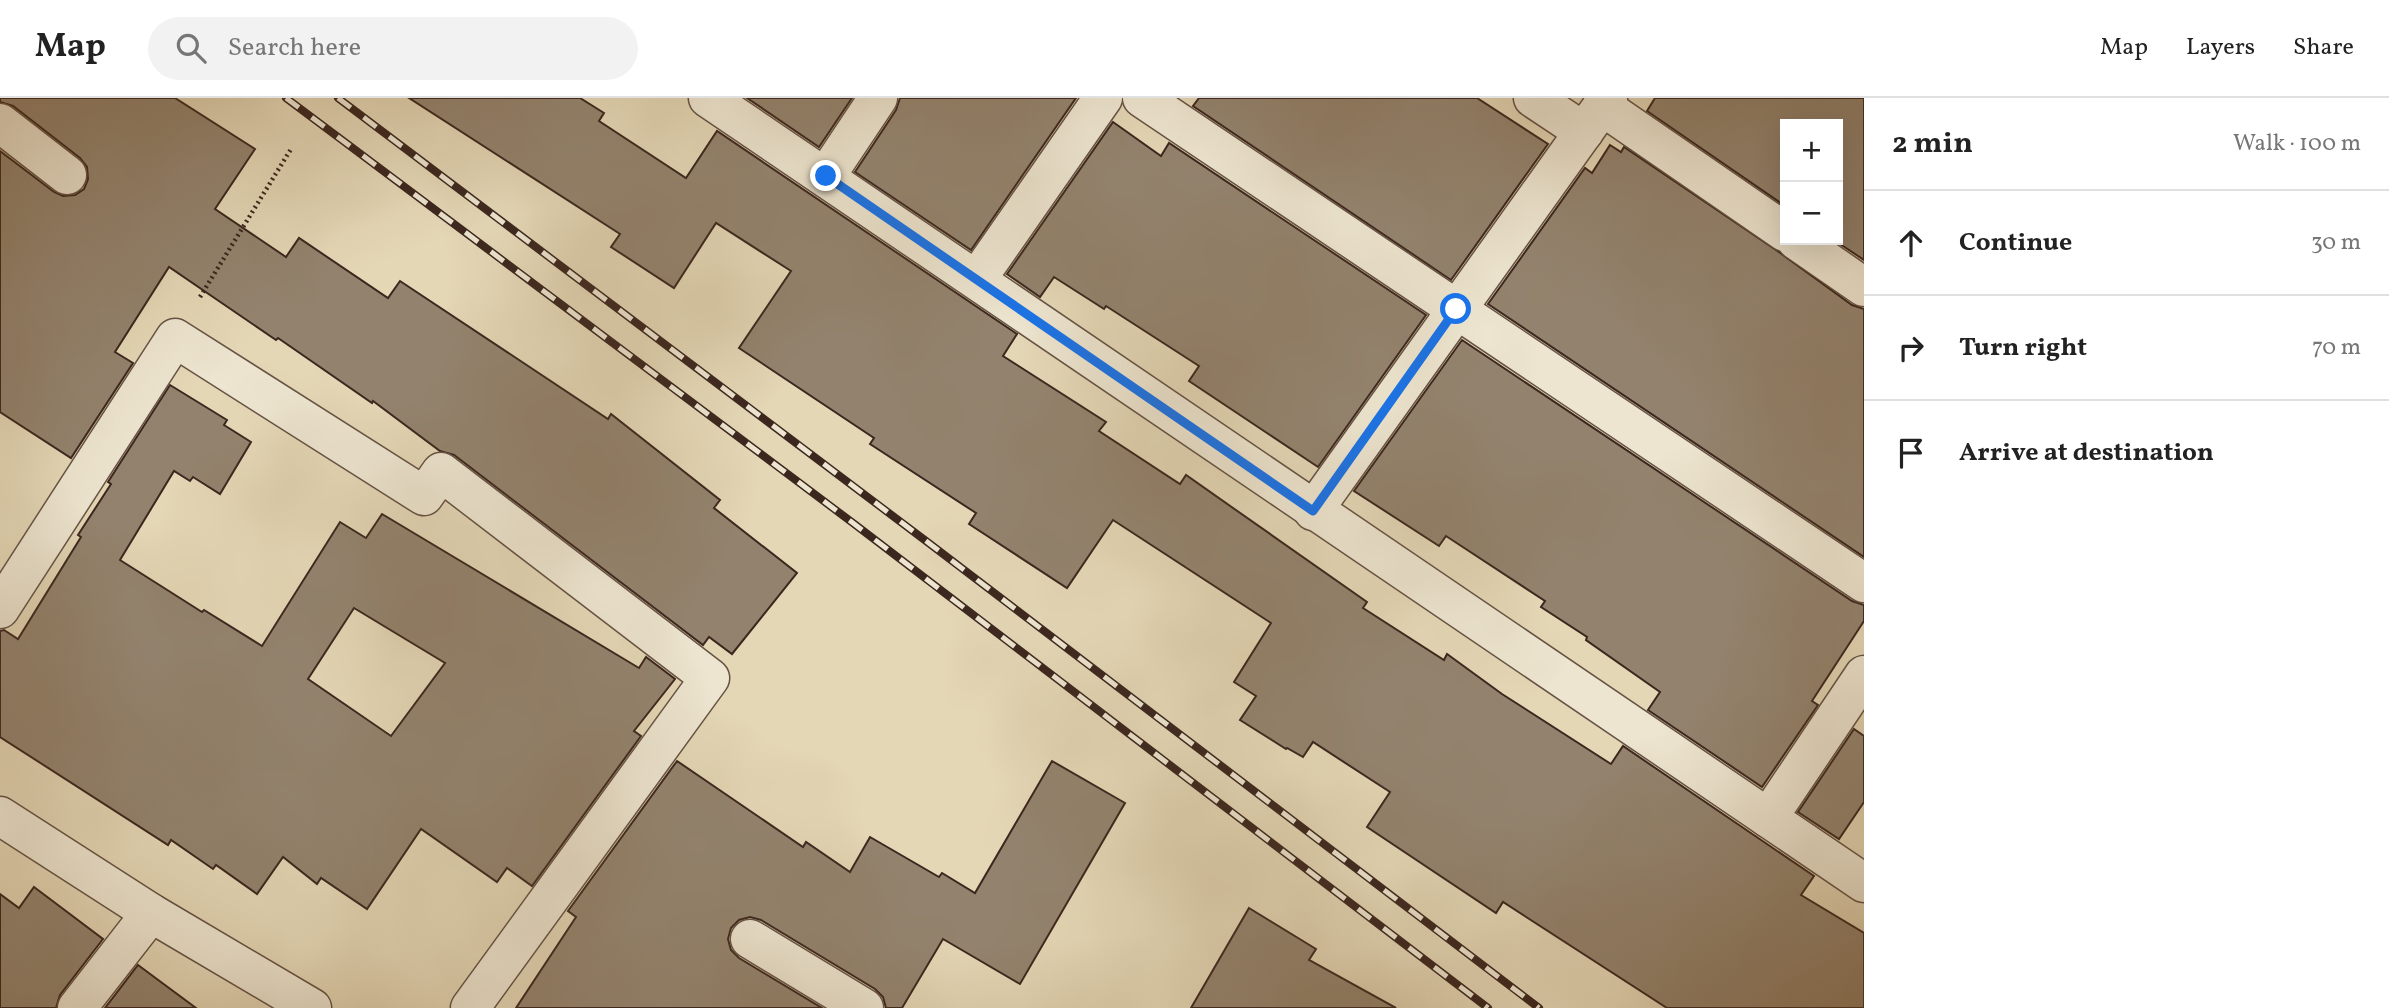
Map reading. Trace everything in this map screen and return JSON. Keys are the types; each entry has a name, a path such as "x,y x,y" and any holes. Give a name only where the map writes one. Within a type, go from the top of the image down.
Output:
{"street":[{"path":"708,98 1864,883"},
{"path":"826,176 878,98"},
{"path":"977,279 1103,98"},
{"path":"1142,98 1864,583"},
{"path":"1534,98 1598,112 1780,229"},
{"path":"1313,511 1598,112"},
{"path":"0,123 66,175"},
{"path":"1803,245 1864,287"},
{"path":"0,609 174,338 424,496 441,472 710,678 470,1008"},
{"path":"1768,818 1864,675"},
{"path":"0,816 151,913 312,1008"},
{"path":"77,1008 151,913"},
{"path":"750,939 864,1008"}],"path":[{"path":"174,338 291,149"}],"building":[{"path":"0,98 175,98 255,149 215,209 286,257 299,238 388,298 400,281 608,419 611,414 720,500 714,508 797,573 732,654 709,637 703,645 454,455 440,451 373,401 372,403 278,338 276,340 169,267 115,352 133,363 71,458 0,412 0,151 63,196 75,195 84,189 88,179 87,167 80,158 13,106 0,102"},
{"path":"409,98 580,98 604,113 599,121 686,178 717,131 1017,334 1003,356 1106,422 1099,431 1180,484 1186,475 1367,602 1363,608 1444,660 1447,654 1502,694 1611,764 1623,746 1814,876 1801,895 1864,933 1864,1008 1667,1008 1503,902 1496,913 1367,827 1390,792 1313,742 1303,757 1240,720 1256,696 1234,682 1271,623 1113,520 1067,588 969,524 976,513 870,444 874,438 739,348 791,271 716,223 674,288 611,247 620,234"},
{"path":"747,98 852,98 819,147"},
{"path":"900,98 1076,98 971,250 855,172 896,110"},
{"path":"1199,98 1477,98 1548,144 1451,280 1193,106"},
{"path":"1655,98 1864,98 1864,260 1842,245 1843,119 1780,119 1780,203 1647,111"},
{"path":"1113,122 1161,156 1169,143 1426,315 1318,467 1189,381 1199,366 1106,306 1104,309 1054,277 1040,297 1007,274"},
{"path":"1610,145 1621,152 1624,147 1852,305 1864,309 1864,557 1488,304 1585,168 1592,173"},
{"path":"1462,340 1852,601 1864,605 1864,621 1812,701 1818,705 1762,787 1648,710 1660,692 1586,640 1587,637 1541,607 1545,601 1446,536 1439,546 1354,491"},
{"path":"170,385 227,420 224,425 251,442 220,494 193,477 190,481 174,471 120,560 202,612 204,610 262,646 340,522 366,538 382,514 639,668 646,657 675,679 634,731 641,736 532,886 507,868 497,882 421,829 367,909 321,878 317,884 283,857 257,894 216,865 213,869 171,840 168,845 0,737 0,631 4,630 18,639 81,537 78,535 111,484 108,482","holes":["354,608 445,663 391,736 308,679"]},
{"path":"1854,729 1864,736 1864,802 1839,839 1798,812"},
{"path":"677,761 803,847 806,842 850,872 870,837 939,877 942,873 975,893 1052,761 1125,803 1020,984 943,939 902,1008 886,1008 883,997 875,989 761,920 750,917 739,920 731,928 728,939 731,950 739,958 822,1008 516,1008 576,917 568,911"},
{"path":"34,887 103,939 60,995 56,1008 0,1008 0,894 19,908"},
{"path":"1249,908 1316,949 1309,960 1396,1008 1191,1008"},
{"path":"138,965 196,1008 105,1008"}],"railway":[{"path":"286,98 853,523 1488,1008"},
{"path":"338,98 1539,1008"}],"route":[{"path":"826,176 1313,511 1456,309"}]}
